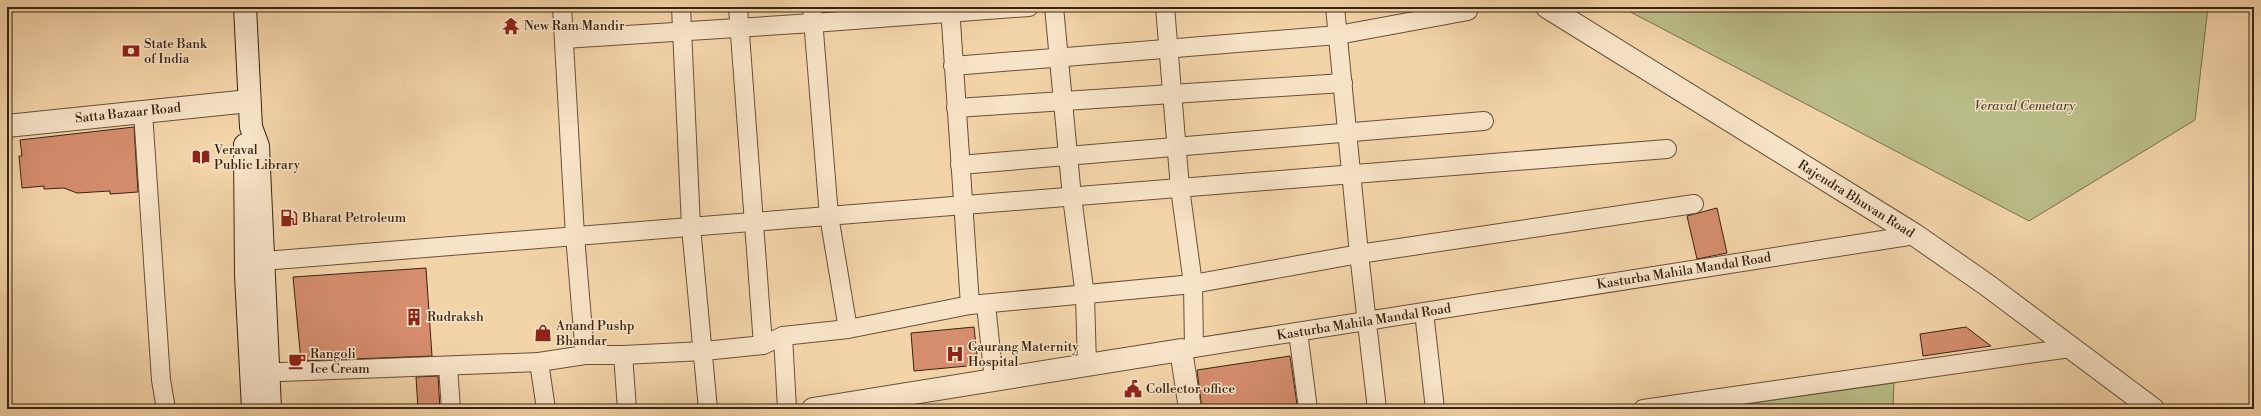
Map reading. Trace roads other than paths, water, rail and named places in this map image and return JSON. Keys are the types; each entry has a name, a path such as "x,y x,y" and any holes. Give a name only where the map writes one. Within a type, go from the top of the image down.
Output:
{"street":[{"path":"245,7 251,127 258,146 255,262 260,372 254,409"},
{"path":"562,7 575,236 584,354"},
{"path":"680,7 691,227 704,351 708,409"},
{"path":"738,7 763,345"},
{"path":"564,39 740,28 812,15 1029,7"},
{"path":"1054,7 1072,197 1086,296 1087,365"},
{"path":"1165,7 1180,188 1193,284 1188,349 1190,409"},
{"path":"1335,7 1352,174 1358,254 1377,409"},
{"name":"Rajendra Bhuvan Road","path":"1547,7 1915,235 1981,281 2153,409"},
{"path":"950,10 962,205 978,305 994,380"},
{"path":"953,66 1338,34 1468,11"},
{"path":"812,15 829,216 848,329"},
{"path":"956,108 1343,83"},
{"name":"Satta Bazaar Road","path":"7,126 249,101"},
{"path":"143,112 162,380 166,409"},
{"path":"960,164 1484,121"},
{"path":"255,262 1667,149"},
{"path":"260,372 448,367 539,362 584,354 623,355 704,351 763,345 784,336 848,329 978,305 1086,296 1193,284 1358,254 1694,204"},
{"name":"Kasturba Mahila Mandal Road","path":"813,409 1915,235"},
{"path":"1424,312 1435,409"},
{"path":"1298,332 1308,409"},
{"path":"784,336 787,409"},
{"path":"1643,409 2070,348"},
{"path":"623,355 627,409"},
{"path":"539,362 546,409"},
{"path":"448,367 451,409"},
{"path":"260,372 270,409"}],"place":[{"name":"New Ram Mandir","path":"511,26"},
{"name":"State Bank of India","path":"131,51"},
{"name":"Veraval Public Library","path":"201,157"},
{"name":"Bharat Petroleum","path":"289,218"},
{"name":"Rudraksh","path":"414,317"},
{"name":"Anand Pushp Bhandar","path":"543,333"},
{"name":"Gaurang Maternity Hospital","path":"955,354"},
{"name":"Rangoli Ice Cream","path":"297,361"},
{"name":"Collector office","path":"1133,389"}],"park label":[{"name":"Veraval Cemetary","path":"2025,106"}]}
